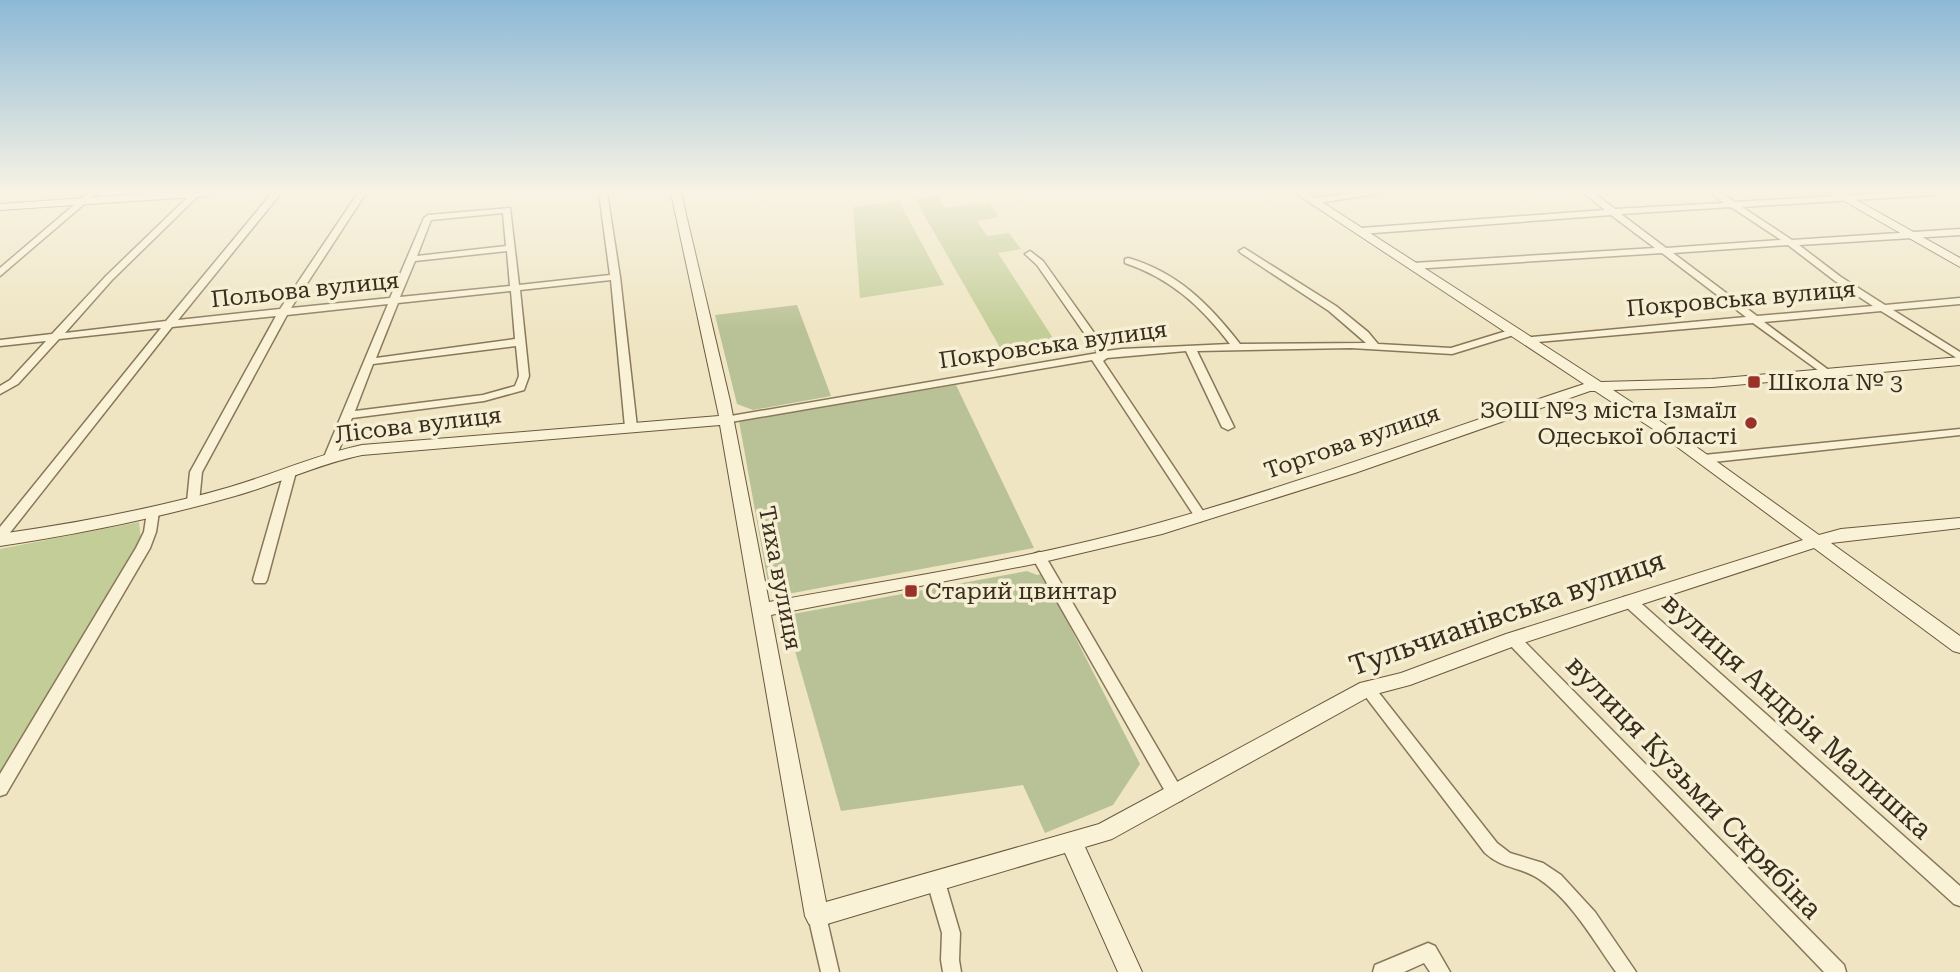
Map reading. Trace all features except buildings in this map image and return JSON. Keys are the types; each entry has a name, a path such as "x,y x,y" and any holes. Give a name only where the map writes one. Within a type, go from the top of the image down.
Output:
{"main road":[{"name":"Тиха вулиця","path":"686,238 763,610 817,916"},
{"path":"1372,238 1704,459 1960,646"},
{"path":"1915,238 1960,263"},
{"name":"Торгова вулиця","path":"763,610 1039,556 1201,517 1350,470 1572,391 1595,386 1712,383 1960,359"},
{"name":"Лісова вулиця","path":"0,538 98,524 153,512 290,472 330,457 392,446 725,420"},
{"name":"Тульчианівська вулиця","path":"817,916 1072,844 1104,832 1176,795 1367,688 1403,680 1513,639 1818,541 1841,535 1960,523"},
{"path":"1072,844 1129,972"}],"street":[{"path":"0,273 40,238"},
{"path":"0,391 14,382 54,336 150,238"},
{"path":"0,538 240,238"},
{"path":"193,502 197,468 283,313 332,238"},
{"path":"330,457 420,238"},
{"path":"345,415 474,400 514,392 523,382 510,238"},
{"path":"609,238 631,427"},
{"path":"1649,238 1826,373"},
{"path":"1784,238 1838,279 1960,359"},
{"path":"1413,266 1859,238"},
{"path":"411,259 511,248"},
{"path":"1244,251 1334,311 1374,345"},
{"path":"1030,254 1040,263 1104,355 1097,360 1201,517"},
{"path":"1128,261 1153,268 1177,282 1201,303 1237,347"},
{"name":"Польова вулиця","path":"0,343 615,277"},
{"name":"Покровська вулиця","path":"1525,340 1960,301"},
{"name":"Покровська вулиця","path":"725,420 1104,355 1190,348 1374,345 1458,351 1513,332"},
{"path":"368,362 519,342"},
{"path":"1190,348 1228,427"},
{"path":"1704,459 1960,432"},
{"path":"260,580 290,472"},
{"path":"0,789 143,548 153,512"},
{"path":"1039,556 1176,795"},
{"name":"вулиця Андрія Малишка","path":"1629,601 1960,898"},
{"name":"вулиця Кузьми Скрябіна","path":"1513,639 1837,972"},
{"path":"1367,688 1491,848 1511,863 1537,868 1546,873 1575,903 1627,972"},
{"path":"936,882 951,933 952,972"},
{"name":"Тиха вулиця","path":"817,916 830,972"},
{"path":"1382,972 1428,952 1441,972"}],"green space":[{"path":"855,238 919,238 944,285 860,298"},
{"path":"938,238 1013,238 1021,249 998,253 1060,349 1006,358"},
{"path":"797,305 831,396 753,410 737,404 715,315"},
{"path":"956,385 1034,548 782,595 768,583 739,421"},
{"path":"139,522 141,539 0,777 0,549"},
{"path":"1027,571 1043,574 1140,764 1113,805 1045,833 1023,785 841,811 787,623 793,614"}],"place":[{"name":"Школа № 3","path":"1754,382"},
{"name":"ЗОШ №3 міста Ізмаїл Одеської області","path":"1751,423"},
{"name":"Старий цвинтар","path":"911,591"}]}
